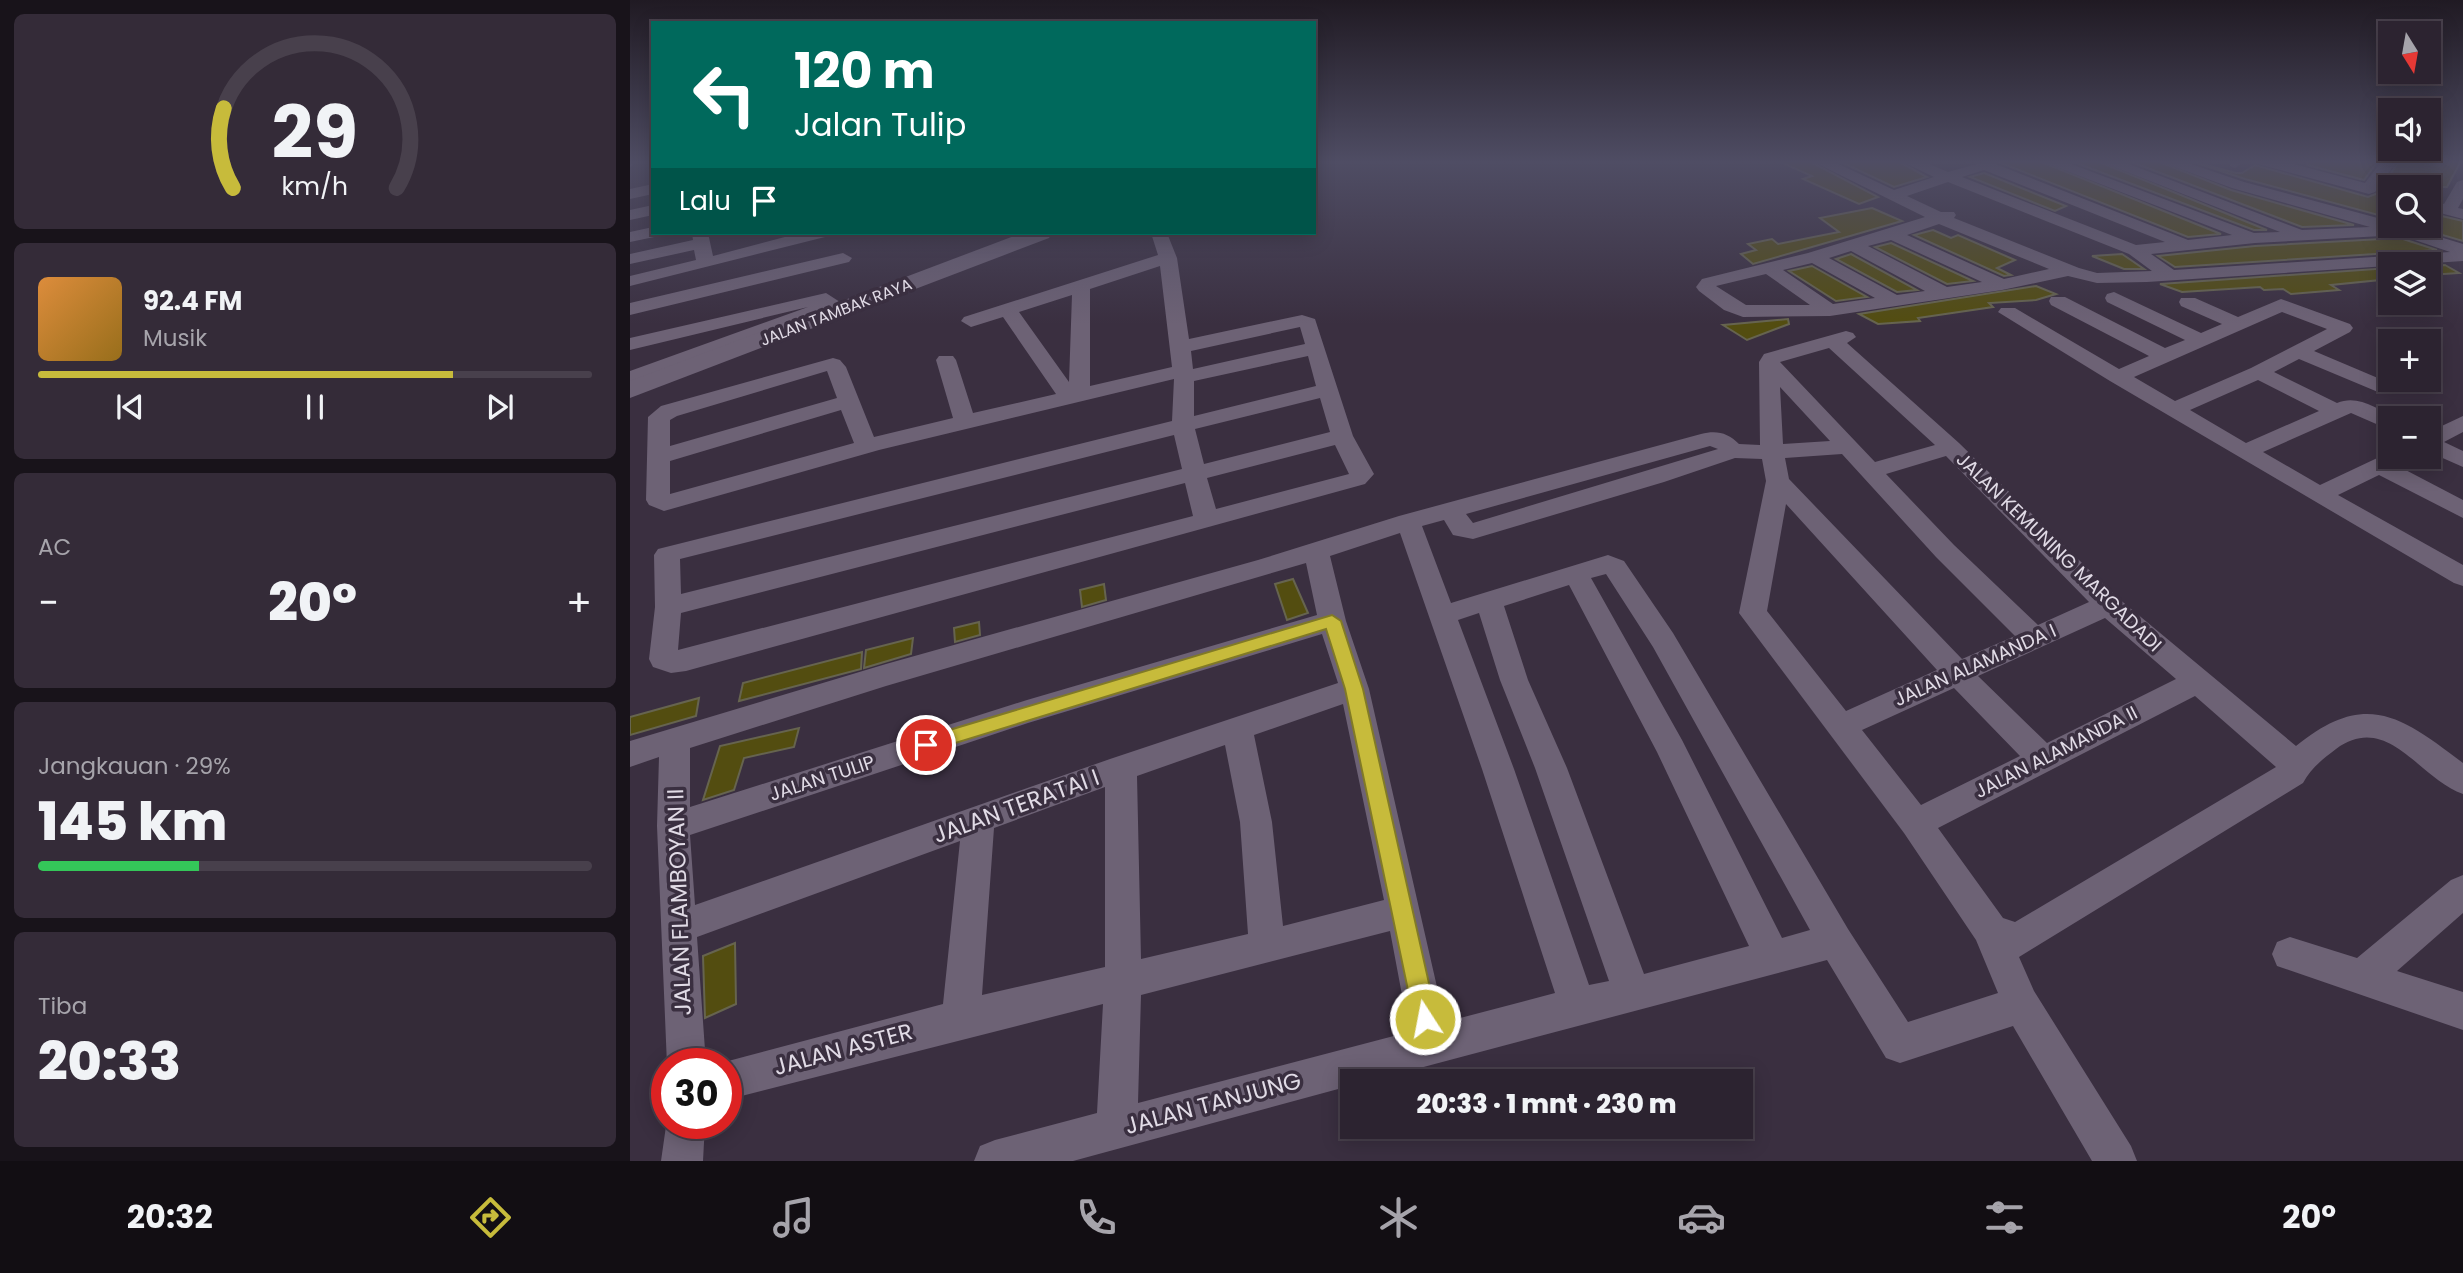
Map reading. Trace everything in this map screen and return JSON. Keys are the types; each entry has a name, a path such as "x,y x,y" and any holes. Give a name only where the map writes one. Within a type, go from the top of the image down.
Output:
{"street":[{"path":"2042,215 2135,250 2169,275"},
{"path":"2114,215 2186,244"},
{"path":"2194,215 2255,238"},
{"path":"2250,215 2305,236"},
{"path":"2314,215 2356,232"},
{"path":"2347,215 2378,224"},
{"path":"2076,272 1830,310 1743,311 1731,306 1705,287 1708,283 1854,246 1945,216 2076,272 2110,279 2463,256"},
{"path":"2135,250 2255,238 2378,231"},
{"path":"630,237 651,232"},
{"path":"1892,234 2002,285"},
{"path":"630,281 811,235"},
{"name":"JALAN TAMBAK RAYA","path":"630,390 1036,235"},
{"path":"1160,235 1168,258 1181,346 1184,374 1183,426 1206,520"},
{"path":"630,259 700,238 705,262"},
{"path":"2426,238 2463,250"},
{"path":"1854,246 1946,294"},
{"path":"1814,257 1895,302"},
{"path":"630,309 682,290 843,258"},
{"path":"971,321 1168,258"},
{"path":"1770,269 1830,310"},
{"path":"1074,397 1081,286"},
{"path":"682,290 688,329"},
{"path":"2114,298 2199,339"},
{"path":"630,344 809,301 826,299 831,302 820,309 630,378"},
{"path":"2058,301 2163,355"},
{"path":"2188,302 2236,323"},
{"path":"2118,377 2281,305 2343,328 2258,372 2175,409"},
{"path":"1007,309 1074,397"},
{"path":"2008,312 2463,578"},
{"path":"1181,346 1302,321 1308,323 1342,436 1362,474 1357,479 671,662 663,659 669,553 1326,390"},
{"name":"JALAN KEMUNING MARGADADI","path":"1769,362 1770,358 1787,352 1839,339 2108,605 2290,760 2292,767"},
{"path":"871,445 864,441 836,367 833,364 823,365 669,411 659,417 658,500 664,503 871,445 965,422 1316,348"},
{"path":"2297,351 2378,379"},
{"path":"946,360 965,422"},
{"path":"1769,362 1945,551 2034,638"},
{"path":"1769,362 1776,467 1753,613 1916,823 1990,930 2021,1004 2116,1161"},
{"path":"2258,372 2378,420"},
{"path":"2246,452 2378,391"},
{"path":"658,457 849,401"},
{"path":"2441,435 2463,423"},
{"path":"667,607 1342,436"},
{"path":"630,754 1408,522 1709,439 1722,440 1733,451 1776,467 1958,674 2043,759"},
{"path":"1776,467 1847,447"},
{"path":"1869,471 1951,448"},
{"path":"2441,448 2463,460"},
{"path":"1451,510 1462,529 1472,531 1656,477 1733,451"},
{"path":"1639,457 1656,477"},
{"path":"2319,495 2378,466"},
{"path":"2401,469 2463,510"},
{"path":"1408,522 1514,680 1551,768 1606,1000"},
{"path":"1316,551 1332,621 1354,689 1431,1046"},
{"path":"1465,608 1608,564 1615,568 1663,640 1836,941 1900,1044 2021,1004"},
{"path":"1576,573 1671,749 1773,957"},
{"name":"JALAN ALAMANDA I","path":"1842,726 2108,605"},
{"path":"1465,608 1606,1000"},
{"name":"JALAN TULIP","path":"673,826 1027,712 1332,621"},
{"name":"JALAN ALAMANDA II","path":"1916,823 2197,682"},
{"name":"JALAN TERATAI I","path":"680,927 1121,768 1354,689"},
{"path":"1990,930 2004,938 2018,940 2292,775 2292,767 2344,729 2365,724 2392,729 2463,781"},
{"path":"1237,728 1256,822 1267,947"},
{"name":"JALAN FLAMBOYAN II","path":"675,740 673,826 685,1048"},
{"path":"1117,1128 1124,980 1121,768"},
{"path":"978,820 961,1018 1267,947 1404,911"},
{"path":"2361,978 2463,891"},
{"name":"JALAN TANJUNG","path":"995,1161 1836,941"},
{"path":"2290,954 2463,1011"},
{"name":"JALAN ASTER","path":"742,1076 961,1018"},
{"path":"682,1161 684,1139"}],"building":[{"path":"1835,215 1889,215 1902,221 1753,264 1741,254 1756,250 1748,244 1772,239 1778,244 1839,232 1820,218"},
{"path":"2133,215 2174,215 2221,234 2188,237"},
{"path":"2215,215 2230,215 2267,230 2254,230"},
{"path":"2271,215 2319,215 2354,225 2302,227"},
{"path":"2441,216 2463,221 2463,241 2441,235"},
{"path":"1933,230 1951,238 1958,235 2015,260 1997,268 2011,275 2004,276 1914,235"},
{"path":"2400,238 2437,250 2175,267 2158,256 2255,246"},
{"path":"1891,243 1973,281 1947,284 1875,247"},
{"path":"1851,254 1917,290 1897,292 1836,259"},
{"path":"2122,254 2144,269 2124,269 2092,256"},
{"path":"2441,265 2445,265 2459,273 2441,274"},
{"path":"1812,266 1867,297 1836,301 1789,271"},
{"path":"2378,269 2378,280 2331,285 2339,290 2291,294 2283,289 2264,290 2260,287 2182,292 2160,284"},
{"path":"2036,286 2056,294 2036,300 1989,303 1993,307 1918,318 1920,321 1878,324 1859,314"},
{"path":"1788,319 1789,324 1747,340 1723,325"},
{"path":"1293,579 1308,613 1287,620 1275,584"},
{"path":"1104,584 1106,600 1082,607 1080,590"},
{"path":"979,622 980,635 955,642 954,628"},
{"path":"913,638 911,654 864,668 866,650"},
{"path":"862,652 861,669 739,701 743,683"},
{"path":"699,698 696,716 630,735 630,717"},
{"path":"799,728 794,747 744,758 734,790 703,800 720,746"},
{"path":"735,943 736,1004 705,1018 703,956"}],"route":[{"path":"926,745 1332,621 1354,689 1404,911 1425,1019"}]}
